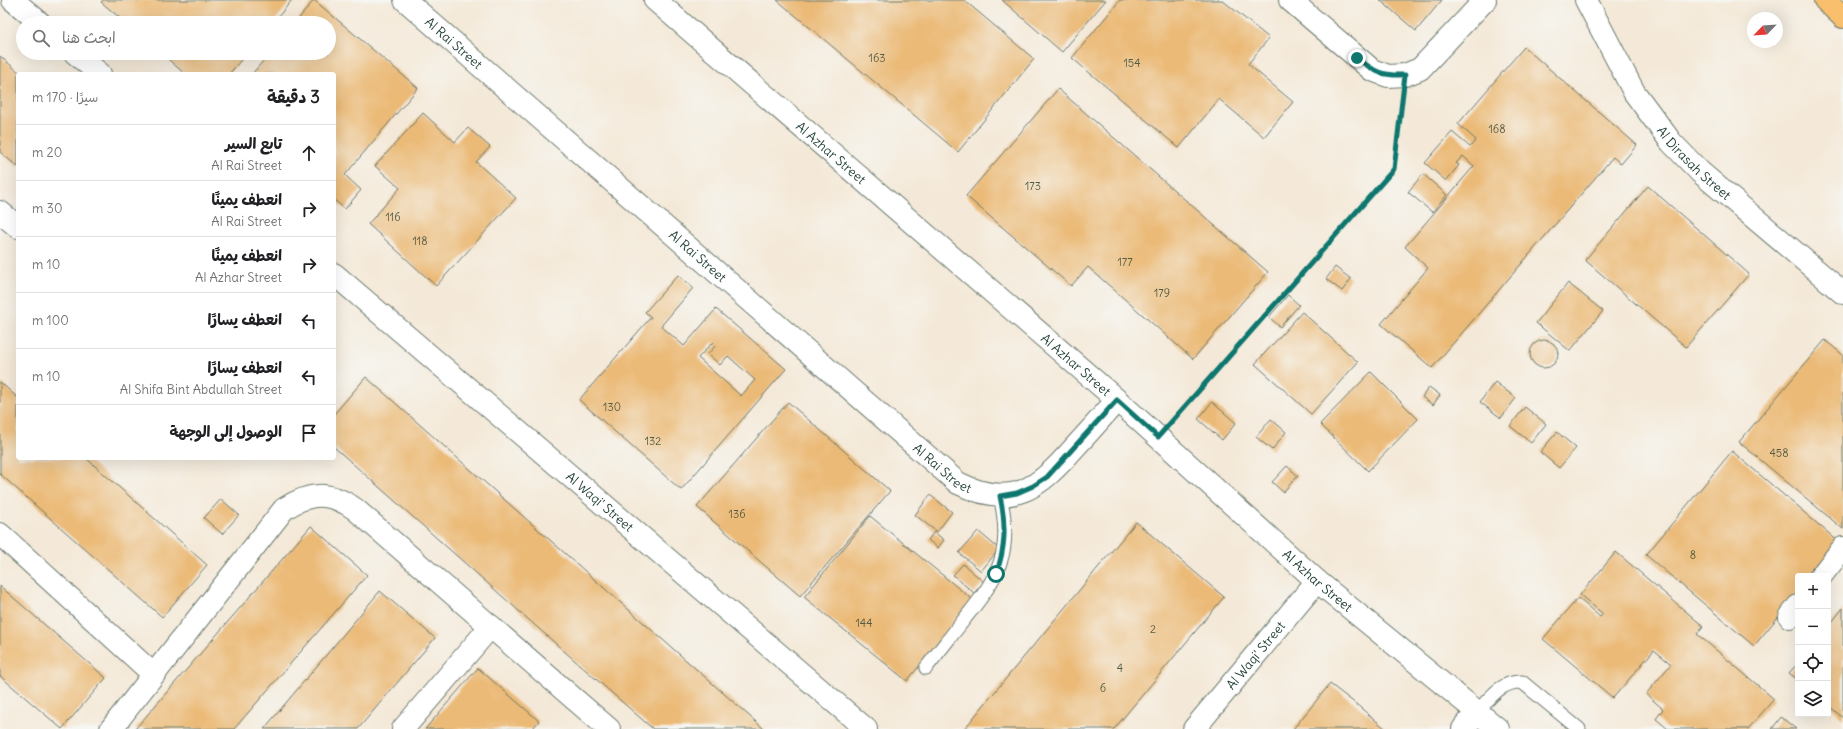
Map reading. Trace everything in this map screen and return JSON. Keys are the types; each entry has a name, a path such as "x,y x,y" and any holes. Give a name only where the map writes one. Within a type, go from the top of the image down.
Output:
{"main road":[{"path":"1825,0 1843,17"}],"street":[{"path":"13,0 32,16"},
{"name":"Al Rai Street","path":"405,0 958,483 971,490 1000,496 1017,493 1033,486 1047,477 1117,400"},
{"name":"Al Azhar Street","path":"655,0 1117,400 1317,581 1498,729"},
{"path":"1290,0 1372,70 1388,76 1405,75 1420,69 1485,0"},
{"name":"Al Dirasah Street","path":"1586,0 1634,92 1671,142 1700,172 1843,293"},
{"path":"83,60 98,72"},
{"path":"0,212 16,225"},
{"name":"Al Waqi' Street","path":"336,276 866,729"},
{"path":"111,729 284,509 307,497 320,495 344,501 355,509 609,729"},
{"path":"0,534 153,674"},
{"path":"1823,573 1843,548"},
{"name":"Al Waqi' Street","path":"1194,729 1317,581"},
{"path":"403,729 491,626"},
{"path":"1463,729 1477,712"}],"lane":[{"path":"926,668 986,591 996,574 1003,555 1005,535 1004,515 1000,496"},
{"path":"1477,712 1504,685 1513,681 1522,682 1579,729"}],"path":[{"path":"1158,437 1394,169 1405,75"}],"building":[{"path":"103,0 292,0 279,16 118,16 101,2"},
{"path":"314,0 333,16 301,16"},
{"path":"777,0 964,0 1034,59 958,152"},
{"path":"1002,0 1106,0 1062,52"},
{"path":"1120,0 1222,0 1269,38 1248,64 1293,102 1264,137 1219,99 1179,148 1072,58"},
{"path":"1380,0 1442,0 1416,31"},
{"path":"336,19 418,88 345,175 361,190 345,209 336,202 336,72 254,72 264,60 336,60"},
{"path":"1524,47 1637,145 1621,164 1613,157 1432,368 1381,324 1428,268 1405,247 1474,166 1463,156 1456,163 1459,165 1446,181 1425,163 1452,132 1470,147 1476,140 1458,124"},
{"path":"0,56 19,72 16,72 16,165 0,152"},
{"path":"169,60 241,60 231,72 183,72"},
{"path":"1058,89 1268,272 1193,359 1088,267 1071,286 966,196"},
{"path":"423,113 455,142 468,128 490,147 476,162 516,198 436,286 368,224 400,188 375,166"},
{"path":"1423,174 1447,195 1432,212 1408,192"},
{"path":"1648,186 1749,274 1686,347 1585,260"},
{"path":"1335,267 1351,279 1342,291 1326,279"},
{"path":"678,275 693,288 661,326 684,346 716,309 786,369 681,490 579,400 651,317 645,312","holes":["713,342 716,345 708,354 720,365 728,356 755,380 741,396 698,358"]},
{"path":"1568,283 1603,311 1570,351 1536,323"},
{"path":"1288,295 1299,305 1280,327 1269,317"},
{"path":"1302,312 1358,362 1311,414 1255,364"},
{"path":"1544,340 1554,344 1558,354 1554,364 1544,368 1534,364 1530,354 1534,344"},
{"path":"1825,340 1843,355 1843,529 1739,442"},
{"path":"1371,372 1418,419 1368,471 1320,424"},
{"path":"366,377 764,729 653,729 336,449 336,412"},
{"path":"0,382 16,396 16,460 88,460 207,565 162,617 0,474"},
{"path":"1495,382 1516,398 1501,418 1480,402"},
{"path":"1429,387 1440,395 1433,405 1422,397"},
{"path":"788,402 890,491 800,596 697,507"},
{"path":"1212,402 1236,423 1222,440 1198,419"},
{"path":"1525,407 1546,424 1531,443 1510,426"},
{"path":"1271,419 1286,432 1272,450 1256,437"},
{"path":"1557,432 1576,448 1559,468 1540,452"},
{"path":"1732,451 1840,543 1815,573 1795,573 1795,597 1754,646 1646,555"},
{"path":"1287,466 1298,476 1283,492 1272,482"},
{"path":"930,495 952,512 937,532 915,515"},
{"path":"221,499 239,515 222,534 204,518"},
{"path":"870,516 973,600 907,681 804,597"},
{"path":"1136,522 1224,597 1114,729 964,729"},
{"path":"311,526 367,575 234,729 135,729"},
{"path":"978,531 999,549 981,571 959,553"},
{"path":"934,532 944,540 938,548 928,540"},
{"path":"1616,552 1703,626 1697,634 1774,699 1748,729 1668,729 1656,719 1663,709 1646,694 1671,664 1654,650 1613,698 1543,639 1578,598 1600,617 1603,614 1580,595"},
{"path":"963,564 984,582 974,593 953,575"},
{"path":"0,586 106,678 62,729 0,676"},
{"path":"380,591 435,638 358,729 264,729"},
{"path":"1843,608 1843,718 1831,708 1831,623"},
{"path":"1795,666 1795,678 1789,673"},
{"path":"478,668 539,721 532,729 425,729"},
{"path":"1330,684 1356,704 1386,729 1293,729"},
{"path":"1781,717 1796,729 1772,729"}],"route":[{"path":"996,574 1003,555 1005,535 1004,515 1000,496 1017,493 1033,486 1047,477 1117,400 1158,437 1394,169 1405,75 1388,76 1372,70 1357,58"}]}
